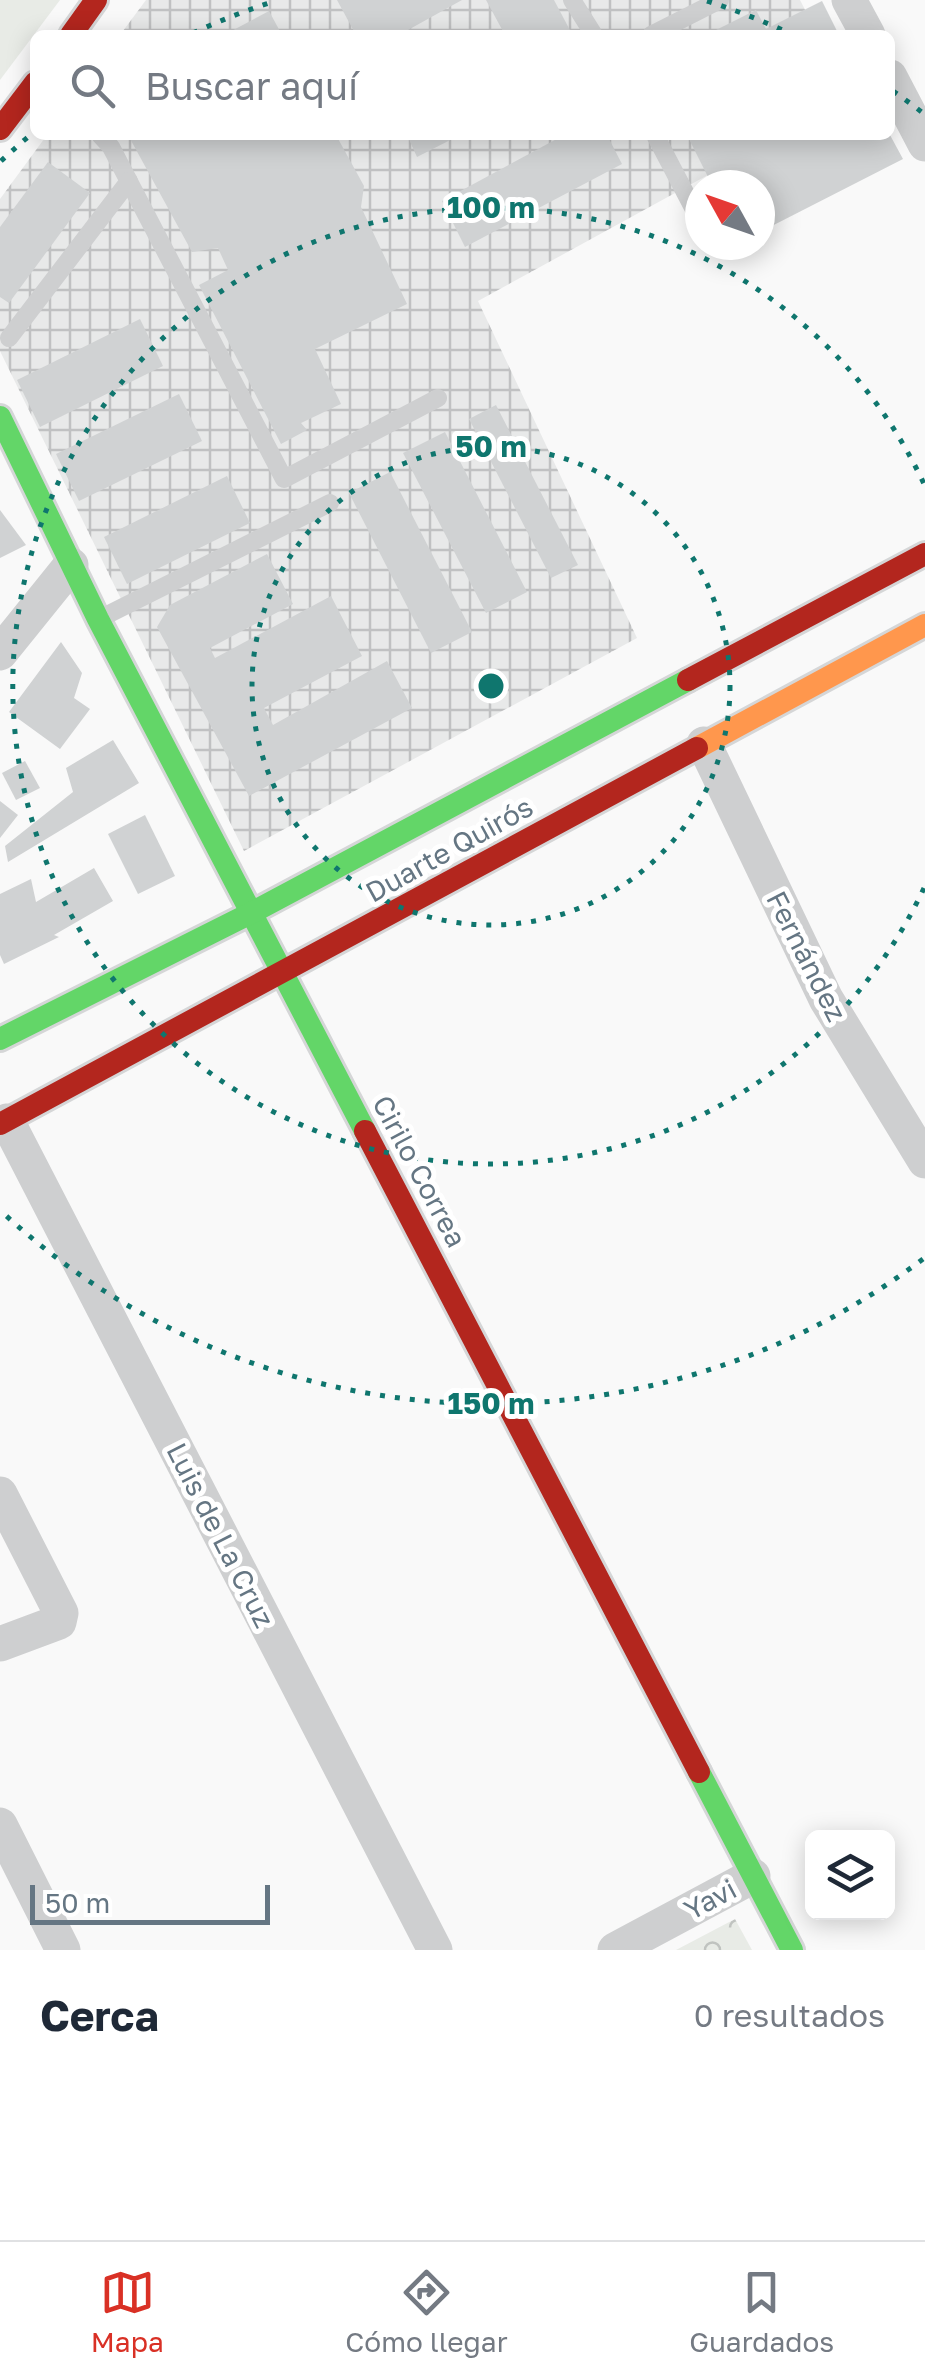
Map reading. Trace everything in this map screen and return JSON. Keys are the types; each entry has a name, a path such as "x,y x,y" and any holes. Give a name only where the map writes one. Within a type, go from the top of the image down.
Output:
{"main road":[{"path":"74,30 96,0"},
{"path":"0,130 30,90"},
{"name":"Cirilo Correa","path":"0,417 98,619 792,1950"},
{"name":"Duarte Quirós","path":"0,1039 253,912 925,554"},
{"name":"Duarte Quirós","path":"3,1122 925,625"}],"street":[{"path":"849,0 865,30"},
{"path":"895,87 925,144"},
{"path":"0,652 71,565"},
{"name":"Fernández","path":"704,744 826,1000 925,1161"},
{"name":"Luis de La Cruz","path":"3,1122 435,1950"},
{"path":"0,1494 62,1613 59,1622 0,1644"},
{"path":"0,1825 63,1950"},
{"name":"Yavi","path":"614,1950 754,1876"}],"lane":[{"path":"572,0 591,30"},
{"path":"660,30 720,0"},
{"path":"103,140 129,181 284,479 438,398"},
{"path":"658,140 685,192"},
{"path":"10,338 129,181"},
{"path":"98,619 330,503"}],"shaded area":[{"path":"146,0 800,0 815,30 124,30"},
{"path":"43,140 772,140 717,170 685,170 685,188 478,301 637,638 244,851 0,351 0,199"}],"green space":[{"path":"0,0 60,0 38,30 30,30 30,40 0,80"},
{"path":"735,1919 752,1950 676,1950"}],"building":[{"path":"337,0 462,0 408,30 353,30"},
{"path":"486,0 554,0 570,30 502,30"},
{"path":"822,1 836,30 716,30 756,10 766,29"},
{"path":"269,11 279,30 233,30"},
{"path":"131,140 339,140 364,186 361,207 407,304 315,349 341,404 301,423 307,430 281,444 199,285 228,270 218,248 192,252"},
{"path":"409,140 450,140 417,157"},
{"path":"555,140 610,140 622,164 465,247 442,201"},
{"path":"690,140 893,140 903,159 775,224 775,170 704,170"},
{"path":"48,162 90,193 9,303 0,297 0,227"},
{"path":"140,319 163,366 40,427 17,380"},
{"path":"179,394 202,441 79,501 56,454"},
{"path":"496,405 578,565 551,578 469,419"},
{"path":"445,432 527,592 486,613 403,453"},
{"path":"390,472 472,632 431,653 349,493"},
{"path":"227,476 250,523 127,584 104,537"},
{"path":"0,510 26,545 0,558"},
{"path":"267,554 293,604 210,648 215,658 331,596 362,656 264,708 273,725 387,661 412,708 249,796 157,627 170,605"},
{"path":"61,642 82,673 74,698 90,709 60,749 9,712"},
{"path":"113,740 139,783 8,862 5,846 73,792 66,768"},
{"path":"25,761 40,788 16,800 2,773"},
{"path":"0,801 18,815 0,838"},
{"path":"145,815 175,876 138,894 108,834"},
{"path":"94,868 113,901 54,935 59,937 4,964 0,955 0,894 31,879 36,902"}],"traffic: fast":[{"path":"0,417 98,619 365,1131"},
{"path":"0,1039 253,912 688,680"},
{"path":"699,1772 792,1950"}],"traffic: slow":[{"path":"697,748 925,625"}],"traffic: jam":[{"path":"75,30 96,0"},
{"path":"0,129 30,90"},
{"path":"688,680 925,554"},
{"path":"0,1124 697,748"},
{"path":"365,1131 699,1772"}]}
